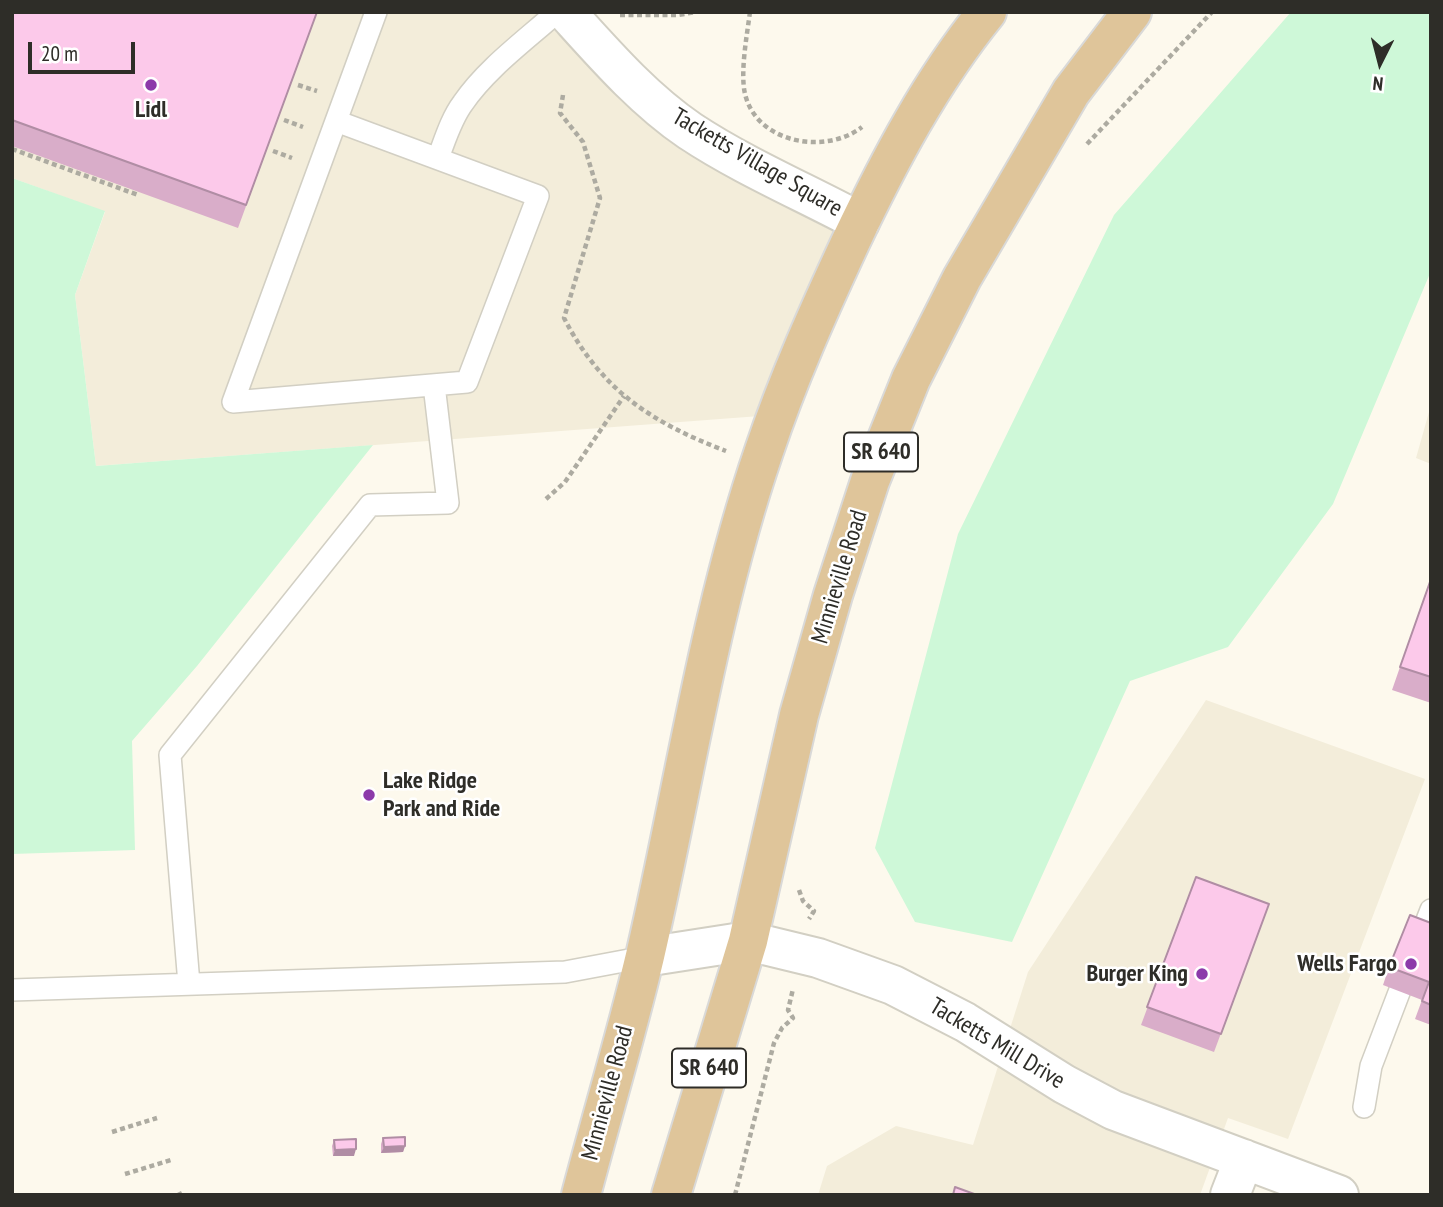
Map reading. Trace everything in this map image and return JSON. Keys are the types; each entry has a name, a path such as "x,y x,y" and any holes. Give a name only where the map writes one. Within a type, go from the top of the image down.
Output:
{"main road":[{"name":"Minnieville Road","path":"581,1195 645,957 691,731 726,581 763,453 811,326 860,222 898,148 936,85 987,12"},
{"name":"Minnieville Road","path":"671,1195 748,941 799,715 833,595 870,481 911,379 962,278 1071,92 1132,12"}],"street":[{"name":"Tacketts Village Square","path":"566,12 649,98 690,130 860,222"},
{"name":"Tacketts Mill Drive","path":"645,957 748,941 818,958 894,985 965,1022 1086,1097 1113,1110 1339,1195"},
{"path":"1230,1195 1244,1159"}],"lane":[{"path":"336,121 538,196 467,382 233,402 336,121 376,12"},
{"path":"438,158 462,104 495,68 557,12"},
{"path":"189,984 170,755 370,505 448,503 434,385"},
{"path":"1420,938 1431,910"},
{"path":"12,990 565,972 645,957"},
{"path":"1364,1107 1371,1066 1400,990"}],"path":[{"path":"615,15 678,15 696,12"},
{"path":"750,12 744,92 748,103 764,123 786,136 813,143 840,139 862,127"},
{"path":"1084,148 1120,106 1212,12"},
{"path":"298,85 325,94"},
{"path":"563,94 560,113 583,142 600,198 564,318 582,350 607,381 624,396 672,428 737,455"},
{"path":"12,149 138,195"},
{"path":"546,499 565,482 624,396"},
{"path":"798,881 803,901 814,911 810,918"},
{"path":"735,1195 774,1043 782,1028 793,1018 788,1010"},
{"path":"112,1132 157,1118"},
{"path":"125,1174 171,1160"}],"shaded area":[{"path":"12,12 536,12 652,128 684,152 834,232 760,416 96,466 75,295 105,212 12,178"},
{"path":"1431,405 1431,464 1416,458"},
{"path":"1206,700 1425,779 1288,1139 1228,1118 1200,1195 818,1195 827,1166 896,1126 973,1145 1028,972"}],"green space":[{"path":"1291,12 1431,12 1431,271 1333,504 1228,647 1130,681 1012,942 915,922 875,848 958,534 1114,215"},
{"path":"12,178 105,211 75,295 96,466 373,445 197,666 132,741 135,850 12,854"}],"building":[{"name":"Lidl","path":"12,12 317,12 246,205 12,120"},
{"path":"1431,579 1431,677 1400,667"},
{"name":"Burger King","path":"1196,877 1269,904 1221,1034 1147,1007"},
{"path":"1410,915 1431,923 1431,1005 1422,1001 1429,982 1389,967"},
{"path":"405,1137 405,1146 384,1147 383,1138"},
{"path":"356,1139 356,1149 335,1150 334,1140"},
{"path":"955,1187 977,1195 953,1195"}],"place":[{"name":"Lidl","path":"151,85"},
{"name":"Lake Ridge Park and Ride","path":"369,795"},
{"name":"Wells Fargo","path":"1411,964"},
{"name":"Burger King","path":"1202,974"}]}
